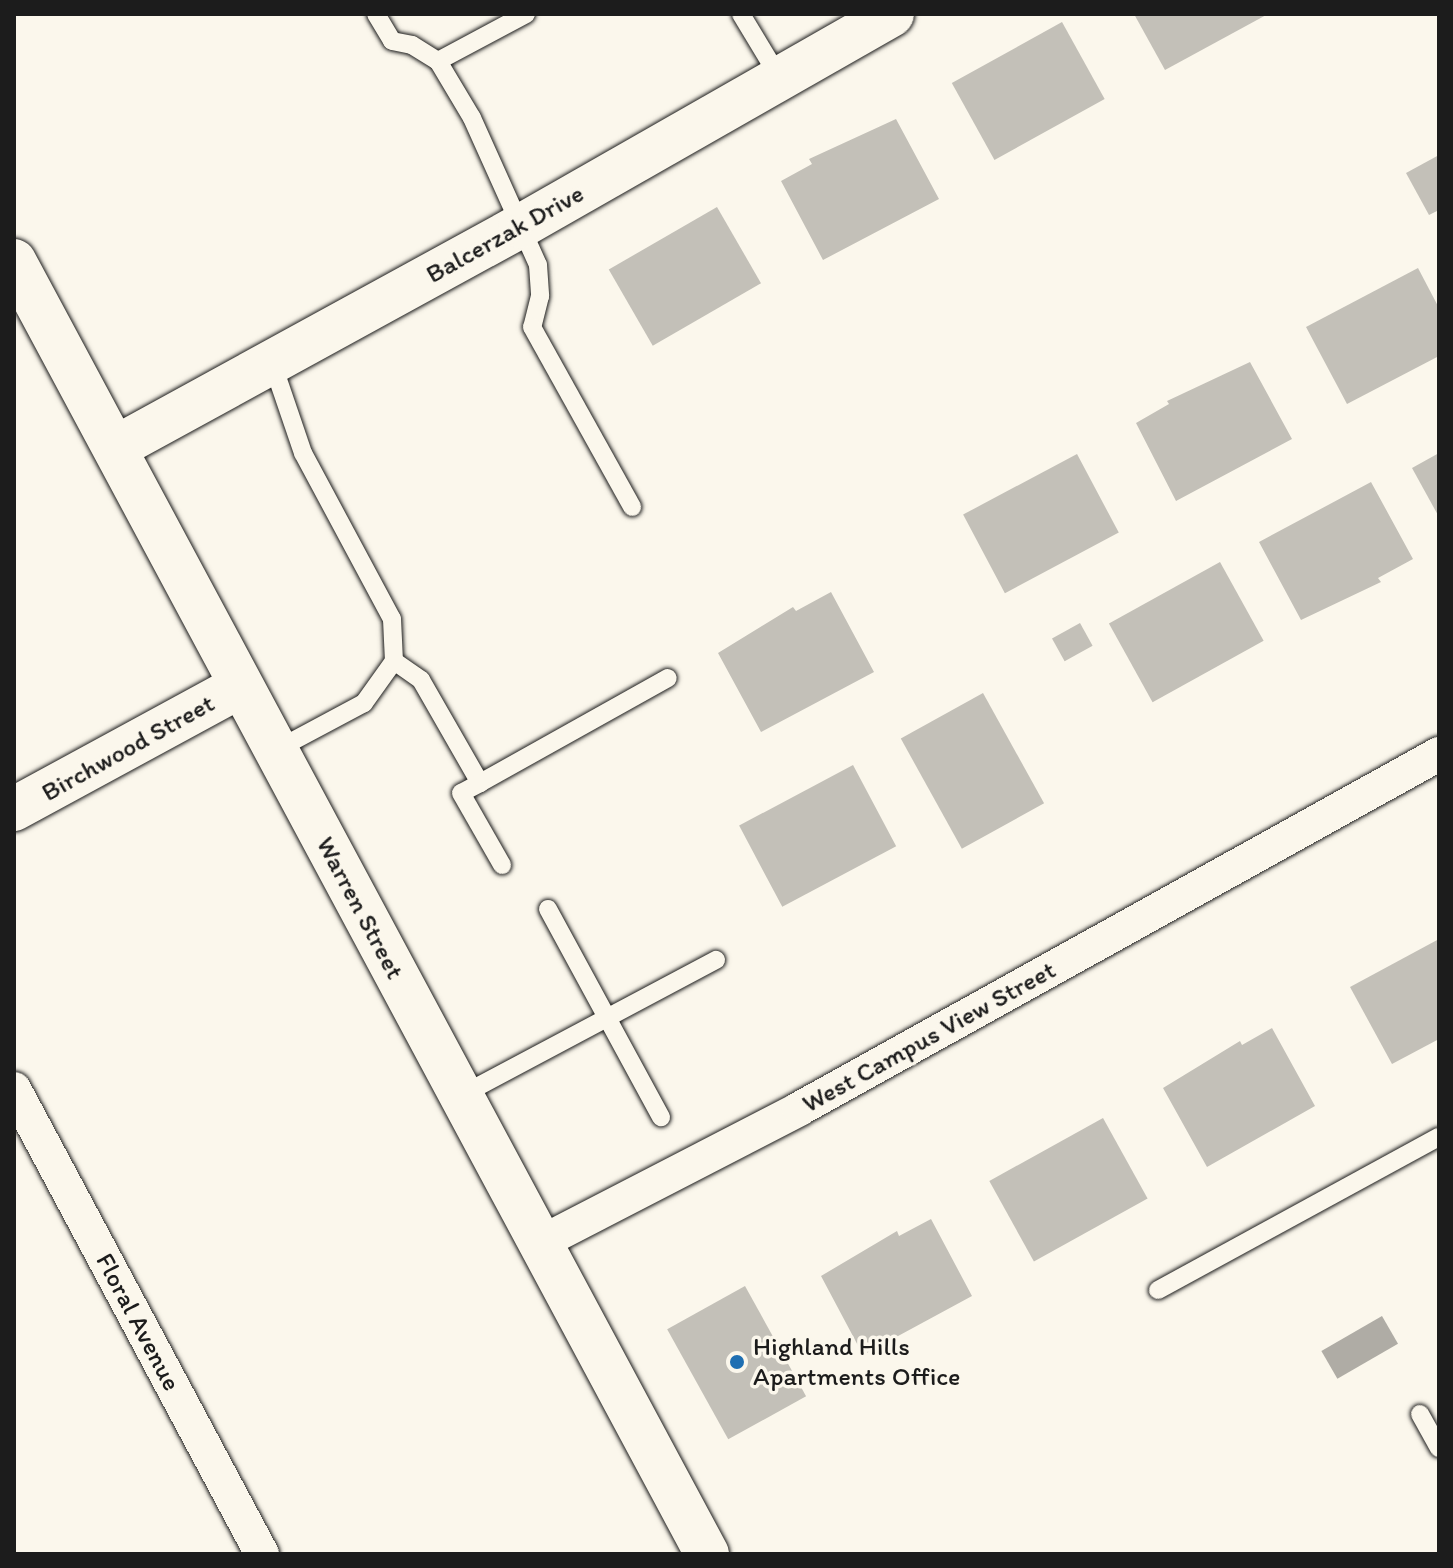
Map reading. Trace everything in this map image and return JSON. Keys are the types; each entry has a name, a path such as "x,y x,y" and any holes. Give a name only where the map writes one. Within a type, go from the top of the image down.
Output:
{"street":[{"name":"Balcerzak Drive","path":"115,448 521,226 892,14"},
{"name":"Warren Street","path":"14,261 706,1554"},
{"name":"Birchwood Street","path":"14,809 241,686"},
{"name":"West Campus View Street","path":"538,1244 812,1102 1439,754"},
{"name":"Floral Avenue","path":"14,1089 262,1554"}],"lane":[{"path":"376,14 392,41 412,45 438,61 472,118 538,265 540,296 532,327 632,507"},
{"path":"438,61 526,14"},
{"path":"741,14 779,77"},
{"path":"272,362 303,453 392,619 394,661 364,703 276,750"},
{"path":"394,661 421,680 480,783"},
{"path":"502,865 461,793 668,678"},
{"path":"548,909 661,1117"},
{"path":"460,1096 716,960"},
{"path":"1158,1290 1439,1137"},
{"path":"1420,1414 1439,1448"}],"shaded area":[{"path":"1382,1316 1398,1344 1337,1379 1321,1351"}],"building":[{"path":"1134,14 1268,14 1165,70"},
{"path":"1062,22 1105,99 994,160 952,83"},
{"path":"896,119 939,199 823,260 781,181 812,164 809,159"},
{"path":"1439,155 1439,210 1429,215 1406,173"},
{"path":"717,207 761,283 653,346 609,270"},
{"path":"1418,268 1439,308 1439,356 1347,404 1306,327"},
{"path":"1250,362 1292,439 1176,501 1136,423 1169,404 1167,401"},
{"path":"1439,453 1439,517 1412,468"},
{"path":"1077,454 1119,533 1005,593 963,515"},
{"path":"1371,482 1413,559 1378,578 1381,582 1301,620 1259,542"},
{"path":"1220,562 1264,641 1153,702 1109,624"},
{"path":"831,592 874,672 761,732 718,653 793,607 796,611"},
{"path":"1080,623 1093,646 1065,661 1052,639"},
{"path":"983,693 1044,803 962,849 901,739"},
{"path":"853,765 896,846 782,907 739,826"},
{"path":"1439,939 1439,1039 1392,1064 1350,987"},
{"path":"1272,1028 1315,1106 1207,1167 1163,1088 1240,1041 1242,1045"},
{"path":"1103,1118 1148,1198 1034,1261 989,1181"},
{"path":"931,1219 972,1296 863,1355 821,1276 897,1231 899,1236"},
{"name":"Highland Hills Apartments Office","path":"745,1286 806,1396 728,1439 667,1329"}],"place":[{"name":"Highland Hills Apartments Office","path":"737,1362"}]}
